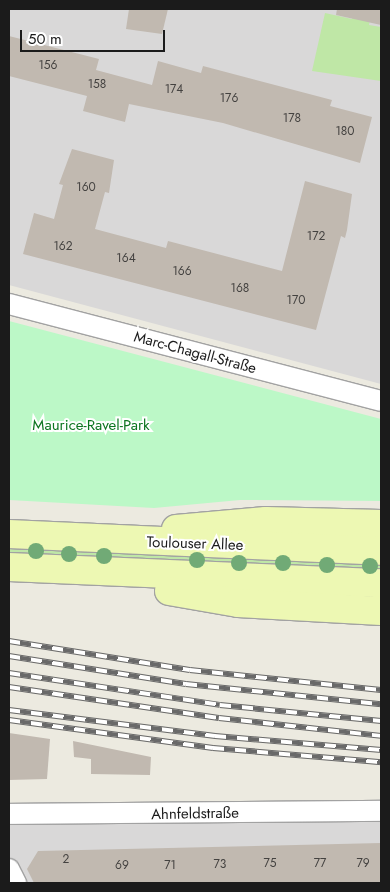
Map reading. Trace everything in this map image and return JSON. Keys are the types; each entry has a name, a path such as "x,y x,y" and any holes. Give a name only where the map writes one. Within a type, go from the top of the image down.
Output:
{"main road":[{"path":"66,539 109,528 177,529 266,521 381,524"},
{"name":"Toulouser Allee","path":"9,534 66,539 381,551"},
{"path":"9,566 76,571 381,583"},
{"path":"76,571 116,588 238,603 381,611"}],"street":[{"name":"Marc-Chagall-Straße","path":"9,304 381,401"},
{"name":"Ahnfeldstraße","path":"9,814 381,811"},
{"path":"9,868 16,883"}],"shaded area":[{"path":"9,9 381,9 381,384 9,285"},
{"path":"381,814 381,883 9,883 9,819"}],"green space":[{"path":"325,13 352,19 353,13 371,16 369,25 381,27 381,81 312,71"},
{"name":"Maurice-Ravel-Park","path":"9,321 381,419 381,501 240,500 154,508 9,500"},
{"path":"9,541 381,557 381,576 9,559"}],"building":[{"path":"129,9 168,9 162,34 126,29"},
{"path":"337,9 381,9 381,25 336,15"},
{"path":"9,36 99,59 96,70 152,85 158,61 201,73 203,66 332,100 330,106 372,117 360,163 223,123 129,104 125,122 83,111 87,96 9,76"},
{"path":"72,149 114,160 109,193 105,192 95,229 166,248 168,241 282,271 305,181 352,194 345,238 341,236 316,330 23,254 34,213 54,219 63,185 59,184"},
{"path":"9,733 50,739 47,779 9,780"},
{"path":"73,741 151,757 150,775 91,774 91,759 74,757"},
{"path":"381,843 381,883 34,883 27,869 38,851"}],"railway":[{"path":"9,641 190,670 381,690"},
{"path":"9,656 186,684 381,704"},
{"path":"9,673 220,705 381,721"},
{"path":"9,687 219,718 381,736"},
{"path":"9,710 215,736 381,750"},
{"path":"9,720 213,748 381,762"}]}
